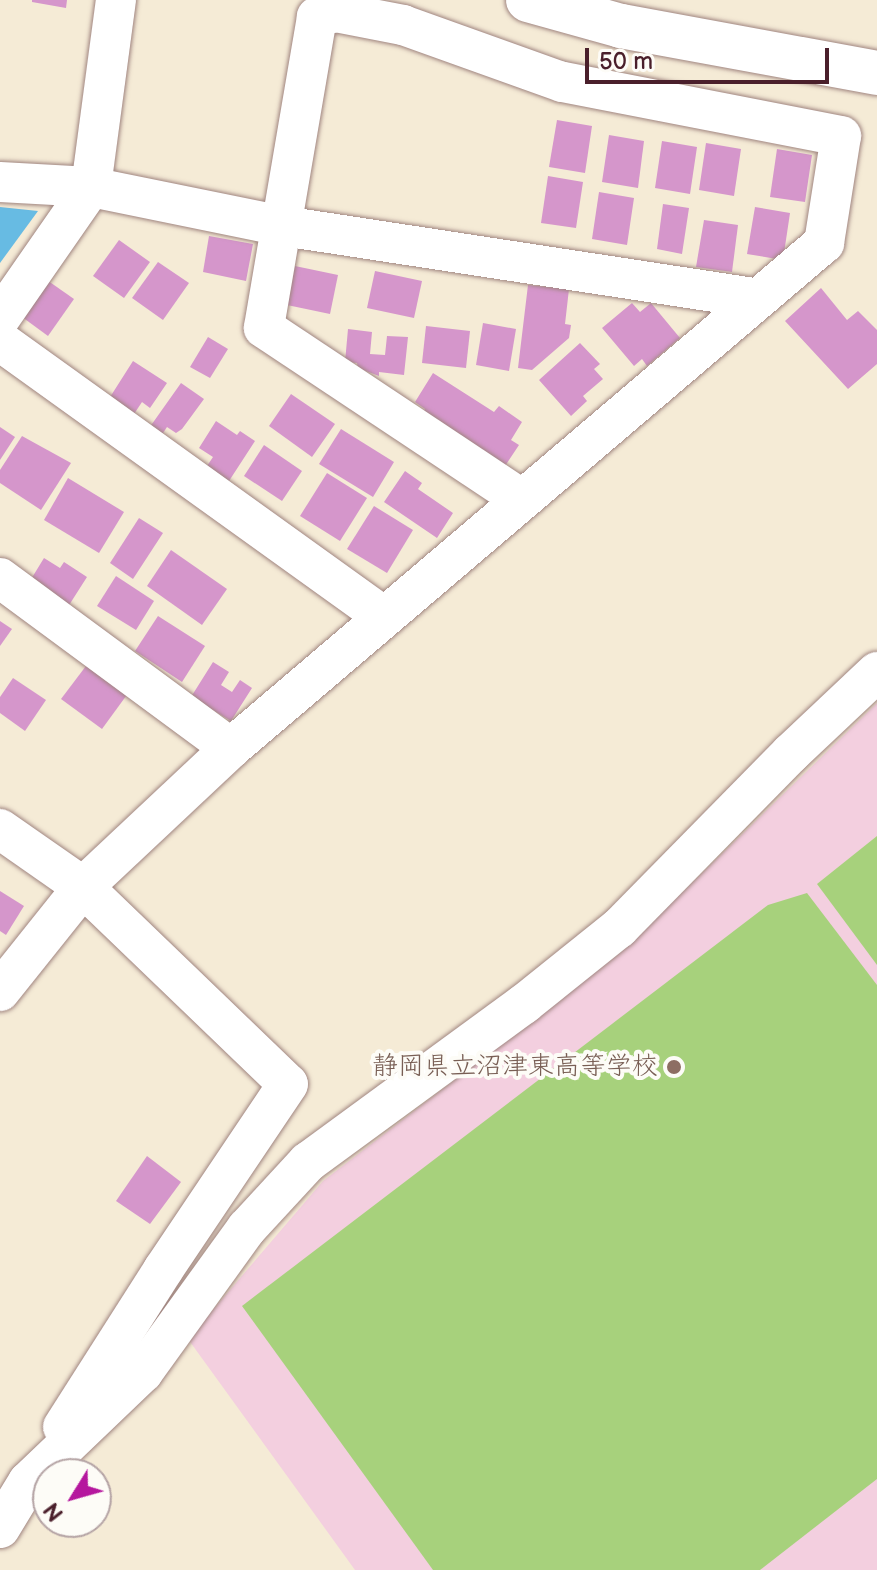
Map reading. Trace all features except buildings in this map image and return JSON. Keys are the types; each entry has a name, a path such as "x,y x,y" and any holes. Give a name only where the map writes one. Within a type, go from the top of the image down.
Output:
{"street":[{"path":"0,318 91,187 116,0"},
{"path":"528,0 621,26 877,73"},
{"path":"0,991 83,887 231,748 384,617 755,298 824,243 841,136 562,82 403,25 336,12 317,17 264,328 521,499"},
{"path":"0,182 91,187 283,226 755,298"},
{"path":"0,341 384,617"},
{"path":"0,578 231,748"},
{"path":"28,1482 143,1372 247,1228 308,1162 524,1004 619,928 791,753 877,672"},
{"path":"0,829 83,887 288,1084 163,1270 0,1528"}],"shaded area":[{"name":"静岡県立沼津東高等学校","path":"877,703 877,1570 355,1570 188,1339 323,1181 620,953"}],"green space":[{"path":"877,836 877,965 817,884"},
{"name":"静岡県立沼津東高等学校","path":"807,893 877,985 877,1479 760,1570 433,1570 242,1306 768,905"}],"water":[{"path":"0,207 38,211 0,263"}],"place":[{"name":"静岡県立沼津東高等学校","path":"674,1067"}]}
